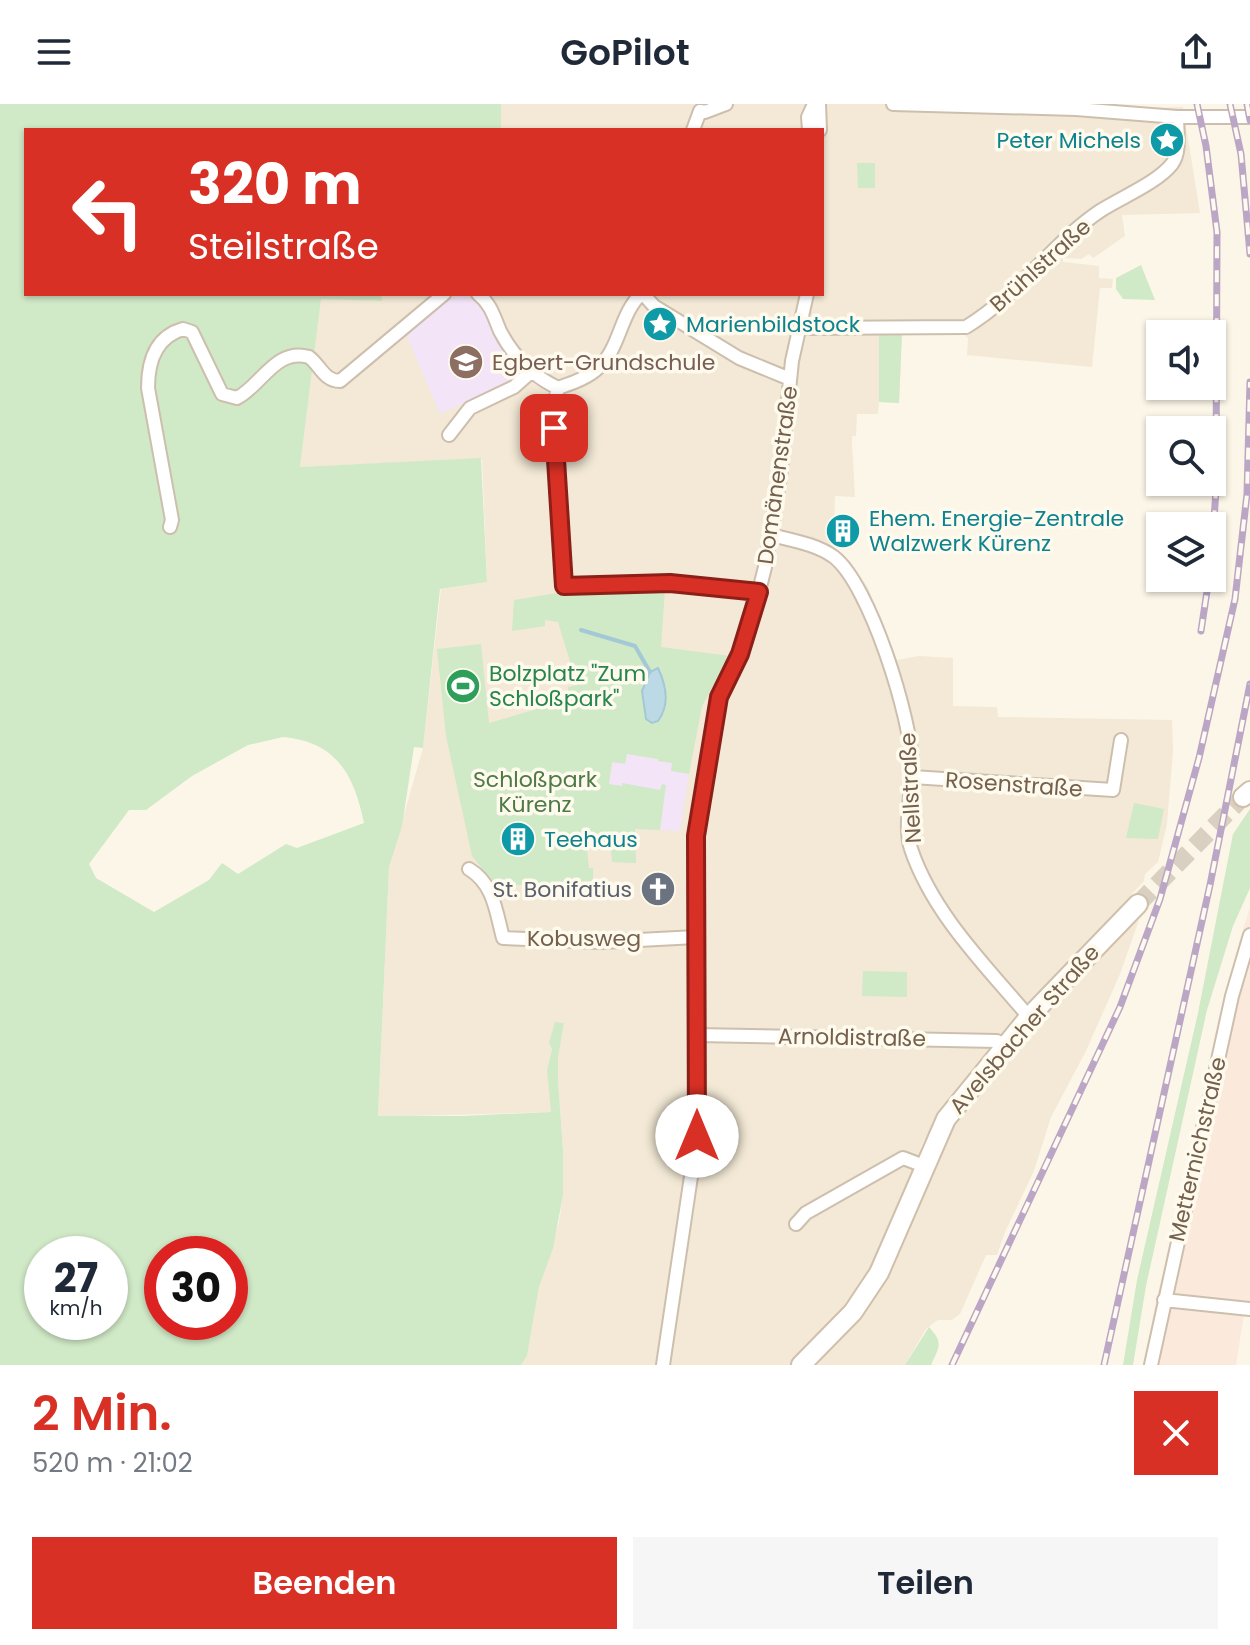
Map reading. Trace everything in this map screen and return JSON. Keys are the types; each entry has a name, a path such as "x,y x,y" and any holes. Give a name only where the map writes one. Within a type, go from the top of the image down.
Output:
{"main road":[{"name":"Avelsbacher Straße","path":"801,1365 853,1312 879,1273 946,1119 1029,1017 1138,904"}],"street":[{"path":"693,128 694,107 705,112 726,104"},
{"path":"809,128 808,117 816,104"},
{"path":"816,104 820,128"},
{"path":"893,104 1076,109 1177,117 1250,117"},
{"name":"Brühlstraße","path":"801,328 966,327 1029,278 1071,234 1172,165 1178,149 1177,117"},
{"path":"170,527 172,520 148,388 148,368 165,337 183,329 192,332 218,389 227,397 237,398 271,368 294,356 309,357 326,376 340,381 442,296"},
{"path":"480,296 490,307 512,351 542,381 558,388 584,377 606,359 630,305 640,296"},
{"path":"644,296 654,306 739,358 790,379"},
{"name":"Domänenstraße","path":"663,1365 697,1136 696,836 719,697 740,654 759,592 771,535 790,379 807,296"},
{"path":"449,435 470,408 514,387 532,371"},
{"path":"558,388 552,411 564,586 670,583 759,592"},
{"name":"Nellstraße","path":"771,535 824,551 845,568 859,590 879,639 906,722 912,777 909,842 917,864 968,948 1029,1017"},
{"name":"Rosenstraße","path":"912,777 1113,790 1121,740"},
{"name":"Kobusweg","path":"469,869 481,876 491,890 503,938 601,942 696,937"},
{"name":"Metternichstraße","path":"1151,1365 1232,996 1249,941"},
{"name":"Arnoldistraße","path":"696,1035 926,1038 997,1041 1006,1045"},
{"path":"796,1224 806,1213 903,1158 924,1166"},
{"path":"1164,1300 1250,1309"}],"shaded area":[{"path":"501,104 908,104 1057,111 1183,107 1200,213 1122,215 1125,236 1093,258 1089,254 1081,259 1063,258 1063,262 1099,266 1099,278 1113,279 1112,288 1100,288 1092,367 967,355 968,338 962,332 902,332 899,403 879,402 878,414 857,414 856,436 852,436 855,497 835,496 833,547 850,561 868,588 897,660 918,656 953,658 953,706 997,707 998,717 1172,720 1173,751 1167,824 1158,862 1014,1021 945,1105 922,1144 903,1204 873,1275 824,1335 791,1365 521,1365 527,1356 539,1287 559,1222 563,1195 558,1058 564,1023 552,1048 547,1070 552,1112 378,1117 389,867 423,748 441,589 487,582 482,459 300,467 321,298 381,301 381,296 824,296 824,128 501,128"},
{"name":"Egbert-Grundschule","path":"464,296 477,300 507,353 521,370 511,382 440,414 406,334 450,298"},
{"path":"627,754 672,763 671,771 689,774 680,831 635,829 636,863 612,862 609,784 613,761 625,764"},
{"path":"1250,908 1250,1301 1246,1301 1236,1365 1144,1365 1240,939"},
{"path":"1139,920 1120,974 1086,1051 1051,1117 1034,1171 997,1255 986,1255 960,1314 952,1320 938,1320 926,1329 905,1365 809,1365 846,1326 938,1148 957,1118 1078,979"}],"green space":[{"path":"0,104 501,104 501,128 24,128 24,296 381,296 382,301 321,299 300,467 481,458 487,582 440,589 423,748 414,747 402,826 389,867 378,1116 551,1112 547,1070 552,1049 549,1043 555,1022 564,1023 558,1058 563,1195 553,1248 539,1287 527,1356 521,1365 0,1365","holes":["283,737 317,746 330,754 348,776 364,823 297,848 286,844 238,874 222,863 209,880 154,912 96,878 89,864 129,810 146,810 192,776 248,745"]},
{"path":"857,163 875,163 875,188 858,188"},
{"path":"1141,265 1155,300 1123,299 1116,289 1116,278"},
{"path":"879,333 902,333 899,403 879,402"},
{"name":"Schloßpark Kürenz","path":"665,589 661,647 730,656 702,706 689,774 671,771 672,763 627,754 625,764 612,762 609,784 622,786 622,783 660,790 662,784 666,785 660,830 635,829 636,863 612,862 611,850 587,850 589,868 593,868 593,881 496,886 472,856 446,736 437,649 481,644 489,723 568,700 568,687 577,685 558,622 545,620 545,626 512,631 514,600 570,591"},
{"path":"1134,803 1164,809 1158,839 1126,838"},
{"path":"1250,809 1250,888 1233,926 1207,1010 1146,1286 1133,1365 1123,1365 1137,1280 1198,1013 1233,834"},
{"path":"863,971 907,972 907,997 862,996"},
{"path":"929,1327 939,1345 931,1365 905,1365"}],"water":[{"path":"658,668 665,688 665,702 662,715 652,723 646,719 642,691 650,672"}],"waterway":[{"path":"581,630 635,646 650,672"}],"tunnel":[{"path":"1138,904 1243,797"}],"railway":[{"path":"1197,104 1206,146 1217,232 1214,512"},
{"path":"1230,104 1241,154 1250,254"},
{"path":"1247,104 1250,120"},
{"path":"952,1365 1120,1007 1160,899 1199,758 1235,599 1247,494 1250,382"},
{"path":"1201,631 1207,592"},
{"path":"1104,1365 1210,885 1250,684"}],"place":[{"name":"Peter Michels","path":"1167,140"},
{"name":"Marienbildstock","path":"660,324"},
{"name":"Egbert-Grundschule","path":"466,362"},
{"name":"Ehem. Energie-Zentrale Walzwerk Kürenz","path":"843,531"},
{"name":"Bolzplatz \"Zum Schloßpark\"","path":"463,686"},
{"name":"Teehaus","path":"518,839"},
{"name":"St. Bonifatius","path":"658,889"}],"route":[{"path":"554,428 564,586 670,583 759,592 740,654 719,697 696,836 697,1136"}]}
